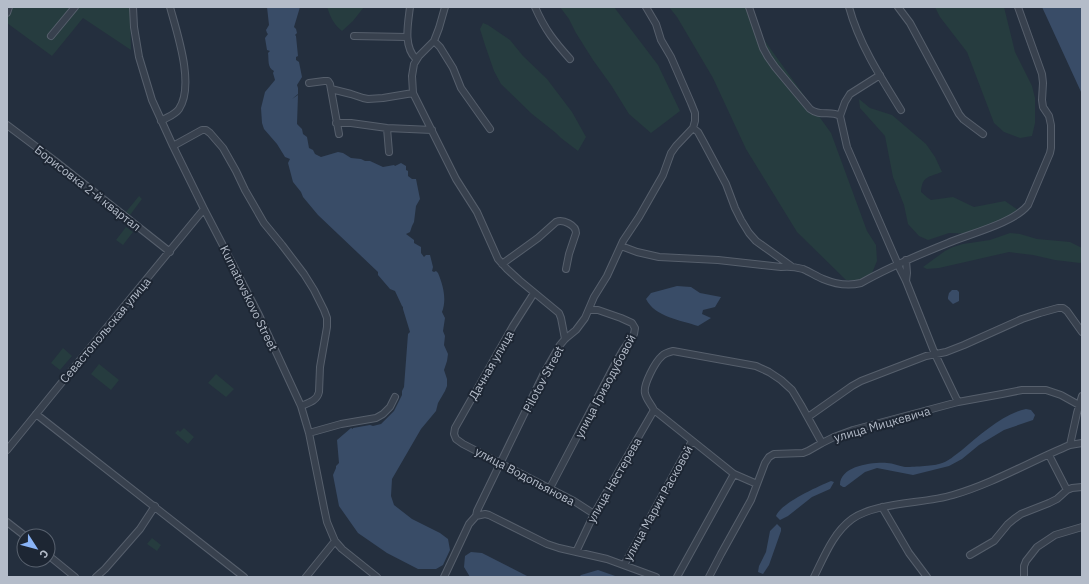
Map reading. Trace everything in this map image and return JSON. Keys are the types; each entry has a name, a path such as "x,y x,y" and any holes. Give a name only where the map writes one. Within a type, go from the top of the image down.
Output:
{"street":[{"path":"7,13 9,7"},
{"path":"51,36 75,7"},
{"name":"Kurnatovskovo Street","path":"133,7 139,57 152,100 204,209 258,313 300,406 309,433 327,522 335,542 377,577"},
{"path":"161,121 178,110 181,105 185,88 184,60 170,7"},
{"path":"410,7 407,37 411,53 416,60"},
{"path":"446,7 434,41 414,64 412,76 413,92 456,179 477,212 498,259 534,293 559,313 565,339"},
{"path":"535,7 544,27 570,59"},
{"path":"646,7 656,24 661,40 671,57 695,113 693,128 698,132 704,141 726,184 741,220 756,241 791,266"},
{"path":"750,7 763,48 768,57 810,109 818,114 833,113 840,116"},
{"path":"848,7 861,38 880,75 901,110"},
{"path":"898,7 910,23 958,114 983,134"},
{"path":"621,246 637,252 659,257 791,266 828,281 855,284 861,283 898,263 1002,222 1023,210 1030,200 1050,153 1051,125 1043,107 1042,74 1018,7"},
{"path":"354,36 407,37"},
{"path":"434,41 440,47 453,68 461,88 490,129"},
{"path":"880,75 850,94 845,102 840,116 845,138 852,160 906,281 935,354 958,402"},
{"path":"309,83 324,80 328,81 330,84 339,134"},
{"path":"331,89 368,99 383,98 413,92"},
{"path":"336,123 351,123 387,128 432,130"},
{"name":"Борисовка 2-й квартал","path":"7,125 170,252"},
{"path":"387,128 389,152"},
{"name":"Pilotov Street","path":"444,577 468,524 476,516 500,462 544,373 560,345 581,325 621,246 663,175 671,153 693,128"},
{"path":"173,146 202,130 210,132 228,157 264,223 298,265 314,290 326,318 327,326 320,367 320,392 316,399 300,406"},
{"name":"Севастопольская улица","path":"7,450 204,209"},
{"path":"502,264 538,238 556,222 562,221 574,227 576,230 567,259 566,269"},
{"path":"906,260 906,281"},
{"name":"Дачная улица","path":"456,439 454,434 455,428 534,293"},
{"path":"808,417 861,381 914,360 946,352 1040,312 1063,308 1067,311 1082,332"},
{"name":"улица Гризодубовой","path":"550,488 618,359 634,334 635,328 632,323 598,310 589,310"},
{"path":"757,484 734,474 654,410 644,392 647,380 661,356 673,351 756,366 769,372 792,390 822,443"},
{"name":"улица Мицкевича","path":"709,577 720,554 751,500 769,457 774,454 808,451 834,437 853,430 958,402 1022,390 1046,390 1061,395 1079,405"},
{"path":"1070,445 1082,396"},
{"path":"309,433 341,424 376,418 390,407 395,397"},
{"name":"улица Нестерева","path":"576,552 594,514 654,410"},
{"path":"36,414 244,577"},
{"name":"улица Водопьянова","path":"456,439 574,501 594,514"},
{"name":"улица Марии Расковой","path":"624,565 692,441"},
{"path":"814,577 835,536 843,526 853,518 882,507 929,501 952,496 998,478 1070,445 1082,443"},
{"path":"1049,455 1067,490"},
{"path":"677,577 734,474"},
{"path":"970,555 994,541 1008,524 1021,514 1057,499 1067,490 1082,487"},
{"path":"96,577 106,569 140,529 155,506"},
{"path":"882,507 909,553 927,577"},
{"path":"476,516 485,514 489,515 538,540 559,548 624,565 656,577"},
{"path":"7,522 16,529"},
{"path":"1024,577 1024,566 1026,561 1038,547 1055,535 1082,527"},
{"path":"306,577 335,542"},
{"path":"56,562 75,577"}],"green space":[{"path":"7,7 130,7 131,50 83,18 52,56 7,23"},
{"path":"327,7 364,7 353,21 342,31 329,14"},
{"path":"560,7 614,7 658,65 680,111 651,133 629,114"},
{"path":"669,7 746,7 754,26 831,133 867,231 876,245 877,261 872,273 860,281 846,280 797,232 746,149 713,78 677,17"},
{"path":"935,7 1004,7 1015,52 1032,86 1035,98 1035,123 1032,136 1020,138 1004,132 994,123 967,52 940,17"},
{"path":"483,23 510,40 523,56 547,79 572,112 586,137 578,151 532,114 501,84 494,71 480,29"},
{"path":"859,99 870,108 892,115 926,144 935,157 942,172 930,176 923,183 921,192 928,198 931,200 953,197 974,207 1005,201 1018,210 1017,215 974,234 949,233 928,240 919,236 908,224 904,205 893,177 885,136 860,108"},
{"path":"139,196 142,199 130,215 126,212"},
{"path":"126,227 133,232 123,245 116,240"},
{"path":"1010,233 1037,239 1070,242 1082,248 1082,262 1055,260 1009,252 939,268 927,269 923,267 953,247 990,240"},
{"path":"63,348 72,356 60,370 51,363"},
{"path":"99,364 119,380 111,390 91,374"},
{"path":"216,374 234,389 226,397 208,383"},
{"path":"184,428 194,437 188,444 175,433 178,430 180,432"},
{"path":"152,538 161,545 157,551 147,544"}],"water":[{"path":"267,7 300,7 294,27 297,33 295,35 298,56 296,57 296,60 299,62 302,77 297,85 298,94 292,99 298,95 297,124 302,129 303,134 307,137 309,148 321,157 338,152 351,158 370,161 383,167 395,166 401,163 406,166 408,176 412,179 416,179 420,199 416,206 414,222 410,232 406,234 414,240 414,243 421,247 421,253 424,257 426,255 430,255 433,267 432,271 436,271 438,273 443,287 444,302 442,312 445,318 443,331 445,336 444,345 448,354 444,370 447,379 447,386 438,403 436,411 421,429 392,479 391,496 394,505 412,519 440,533 448,539 450,550 443,565 436,569 418,569 387,553 358,533 339,506 333,475 336,466 339,463 337,440 351,428 353,429 381,424 394,411 402,395 404,387 408,334 410,332 403,307 395,291 390,289 378,275 378,272 318,215 303,197 293,182 288,163 290,159 285,157 277,144 264,129 261,108 265,92 275,80 273,73 274,71 269,66 268,53 270,51 267,50 265,38 268,34 266,30 269,25"},
{"path":"1042,7 1082,7 1082,94 1048,20"},
{"path":"677,286 691,287 700,293 721,297 715,307 703,310 702,314 711,318 698,326 684,322 655,310 646,299 651,293"},
{"path":"952,290 957,290 959,292 959,301 953,304 948,299 949,293"},
{"path":"1026,409 1031,410 1035,415 1033,420 1004,430 979,445 962,459 949,466 913,475 877,468 865,472 845,487 840,485 841,479 845,473 858,466 873,463 892,463 908,467 942,463 954,456 1000,420"},
{"path":"831,481 834,482 830,489 812,497 788,516 780,520 776,516 779,511 792,501"},
{"path":"777,524 781,528 781,531 769,565 763,574 758,572 759,566 766,552 770,531"},
{"path":"471,552 482,553 529,577 470,577 464,567 465,556"},
{"path":"598,570 618,577 579,577"}]}
